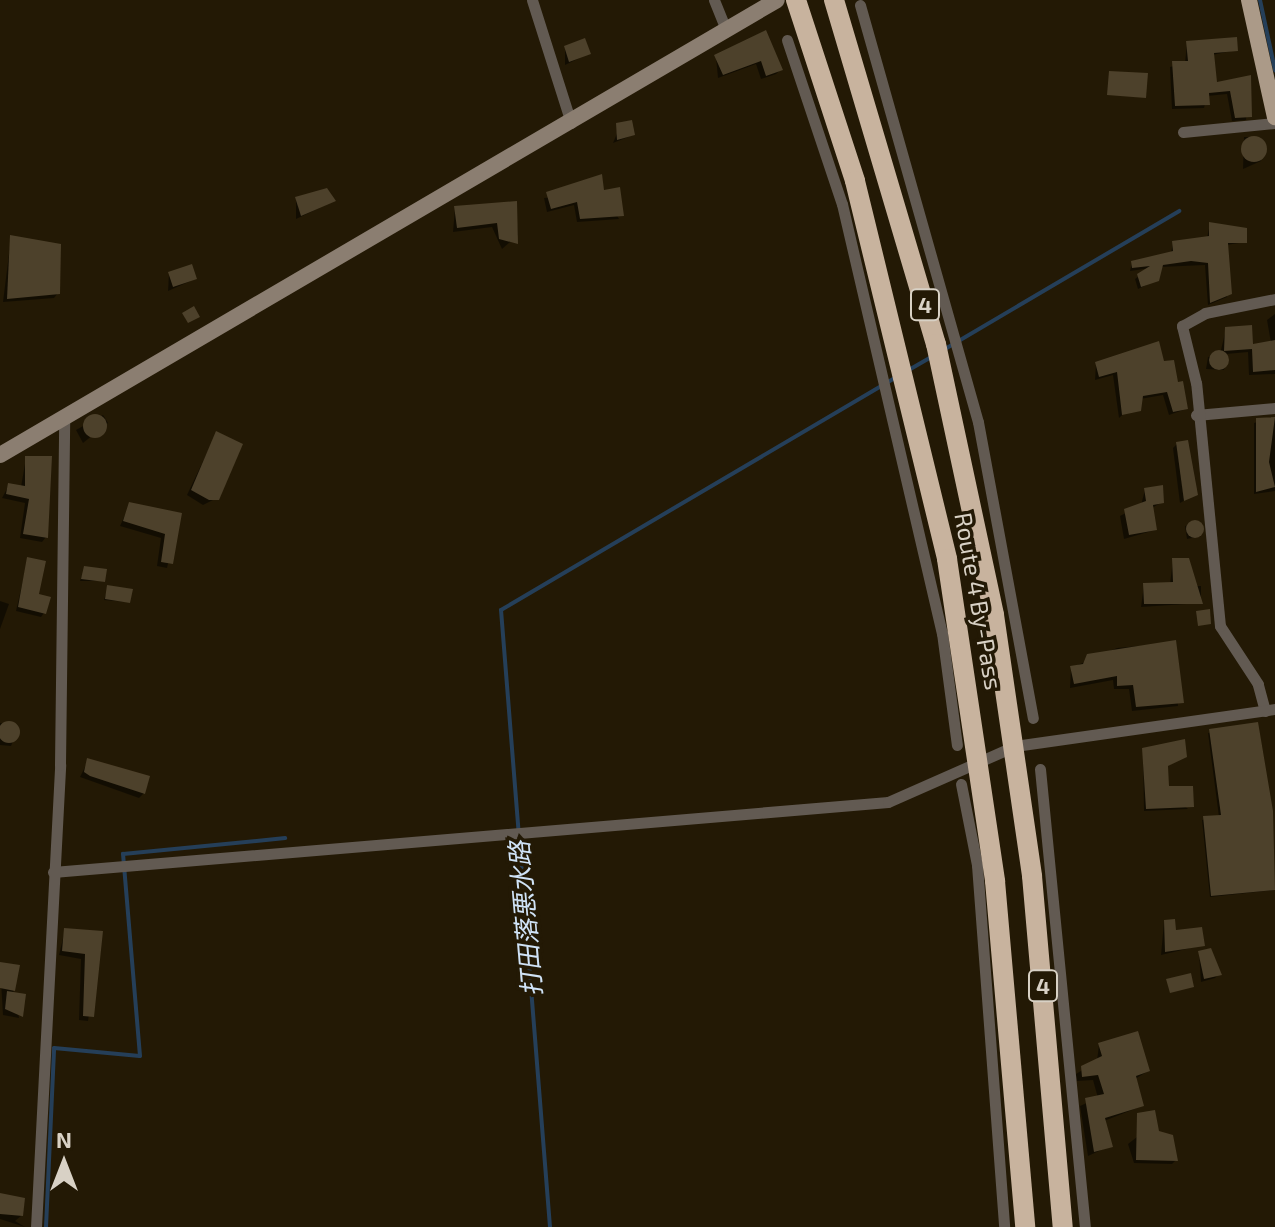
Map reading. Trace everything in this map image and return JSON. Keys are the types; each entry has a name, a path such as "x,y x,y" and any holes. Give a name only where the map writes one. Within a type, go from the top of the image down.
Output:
{"highway":[{"name":"Route 4 By-Pass","path":"796,0 921,436 951,631 980,757 987,883 1025,1227"},
{"name":"Route 4 By-Pass","path":"834,0 895,162 1002,614 1015,746 1040,875 1063,1227"}],"main road":[{"path":"1249,0 1275,117"}],"street":[{"path":"532,0 571,123"},
{"path":"714,0 726,30"},
{"path":"0,455 777,0"},
{"path":"860,5 895,162"},
{"path":"787,40 846,183"},
{"path":"1183,132 1275,123"},
{"path":"53,872 888,802 980,757 1015,746 1270,710 1258,684 1220,626 1196,415 1182,326 1205,313 1275,299"},
{"path":"1196,415 1275,408"},
{"path":"36,1227 53,872 64,418"},
{"path":"1002,614 1033,718"},
{"path":"951,631 957,745"},
{"path":"1040,769 1040,875 1060,927 1085,1227"},
{"path":"961,784 987,883 1004,1227"}],"building":[{"path":"766,30 783,70 766,76 761,61 723,75 714,55"},
{"path":"1237,37 1238,51 1214,53 1217,82 1251,75 1252,117 1235,118 1230,91 1209,93 1210,105 1175,106 1172,61 1188,61 1186,41"},
{"path":"585,38 591,54 569,62 564,46"},
{"path":"1109,71 1148,73 1146,98 1107,95"},
{"path":"632,120 635,135 617,140 616,123"},
{"path":"1254,136 1263,140 1267,149 1263,158 1254,162 1245,158 1241,149 1245,140"},
{"path":"602,174 604,190 620,187 624,216 580,219 577,202 551,209 546,192"},
{"path":"327,188 336,201 301,216 295,197"},
{"path":"517,201 518,244 499,239 497,223 457,228 454,206"},
{"path":"1209,222 1247,228 1247,243 1228,243 1232,294 1210,303 1208,263 1191,261 1163,265 1159,281 1141,287 1137,274 1150,266 1132,268 1131,261 1173,251 1172,241 1209,236"},
{"path":"10,235 61,244 60,294 7,299"},
{"path":"192,264 197,279 173,287 168,272"},
{"path":"194,306 200,317 188,323 182,313"},
{"path":"1252,325 1253,344 1275,340 1275,370 1253,372 1252,349 1224,351 1225,327"},
{"path":"1159,341 1164,361 1174,360 1178,382 1183,381 1188,409 1173,412 1167,392 1143,396 1141,411 1122,415 1117,372 1099,377 1095,362"},
{"path":"1219,350 1226,353 1229,360 1226,367 1219,370 1212,367 1209,360 1212,353"},
{"path":"95,414 106,421 107,426 100,437 95,438 84,431 83,426 90,415"},
{"path":"1275,417 1269,462 1275,487 1256,492 1256,418"},
{"path":"216,431 243,444 219,500 209,500 191,490"},
{"path":"1188,440 1198,495 1184,501 1176,442"},
{"path":"25,456 52,456 48,538 23,534 29,499 6,494 8,483 25,486"},
{"path":"1163,485 1164,503 1153,505 1157,530 1129,535 1124,509 1146,501 1144,488"},
{"path":"129,502 182,513 173,564 161,562 165,534 123,521"},
{"path":"1195,520 1204,529 1195,538 1186,529"},
{"path":"27,557 46,561 39,594 51,597 46,614 18,607"},
{"path":"1172,558 1189,558 1203,604 1144,604 1143,583 1173,582"},
{"path":"84,566 107,569 105,582 81,579"},
{"path":"107,585 133,589 130,603 105,599"},
{"path":"1210,609 1211,624 1198,626 1196,611"},
{"path":"1176,640 1184,703 1136,707 1133,685 1117,686 1117,676 1074,684 1070,666 1083,664 1087,654"},
{"path":"9,721 17,724 20,732 17,740 9,743 1,740 -2,732 1,724"},
{"path":"1258,722 1273,811 1275,890 1211,896 1203,816 1221,815 1209,729"},
{"path":"1185,739 1187,757 1168,766 1169,786 1193,786 1194,807 1146,809 1142,748"},
{"path":"87,758 150,776 145,794 90,776 84,772"},
{"path":"1175,919 1176,930 1202,927 1205,946 1165,952 1164,920"},
{"path":"64,928 103,931 94,1017 83,1016 85,954 62,951"},
{"path":"1211,948 1222,975 1204,979 1198,951"},
{"path":"0,962 20,965 15,991 0,988"},
{"path":"1191,973 1194,987 1170,993 1166,979"},
{"path":"7,991 26,994 23,1017 5,1009"},
{"path":"1138,1031 1150,1071 1136,1076 1144,1106 1105,1118 1113,1147 1094,1152 1085,1098 1104,1094 1098,1075 1082,1077 1081,1066 1102,1056 1098,1043"},
{"path":"1155,1110 1159,1131 1173,1135 1178,1161 1136,1160 1137,1113"},
{"path":"0,1193 25,1198 23,1216 0,1214"}],"waterway":[{"path":"1260,0 1275,70"},
{"path":"945,349 1179,211"},
{"path":"907,371 931,357"},
{"name":"打田落悪水路","path":"550,1227 501,610 896,377"},
{"path":"46,1227 54,1048 140,1056 123,854 285,838"}]}
